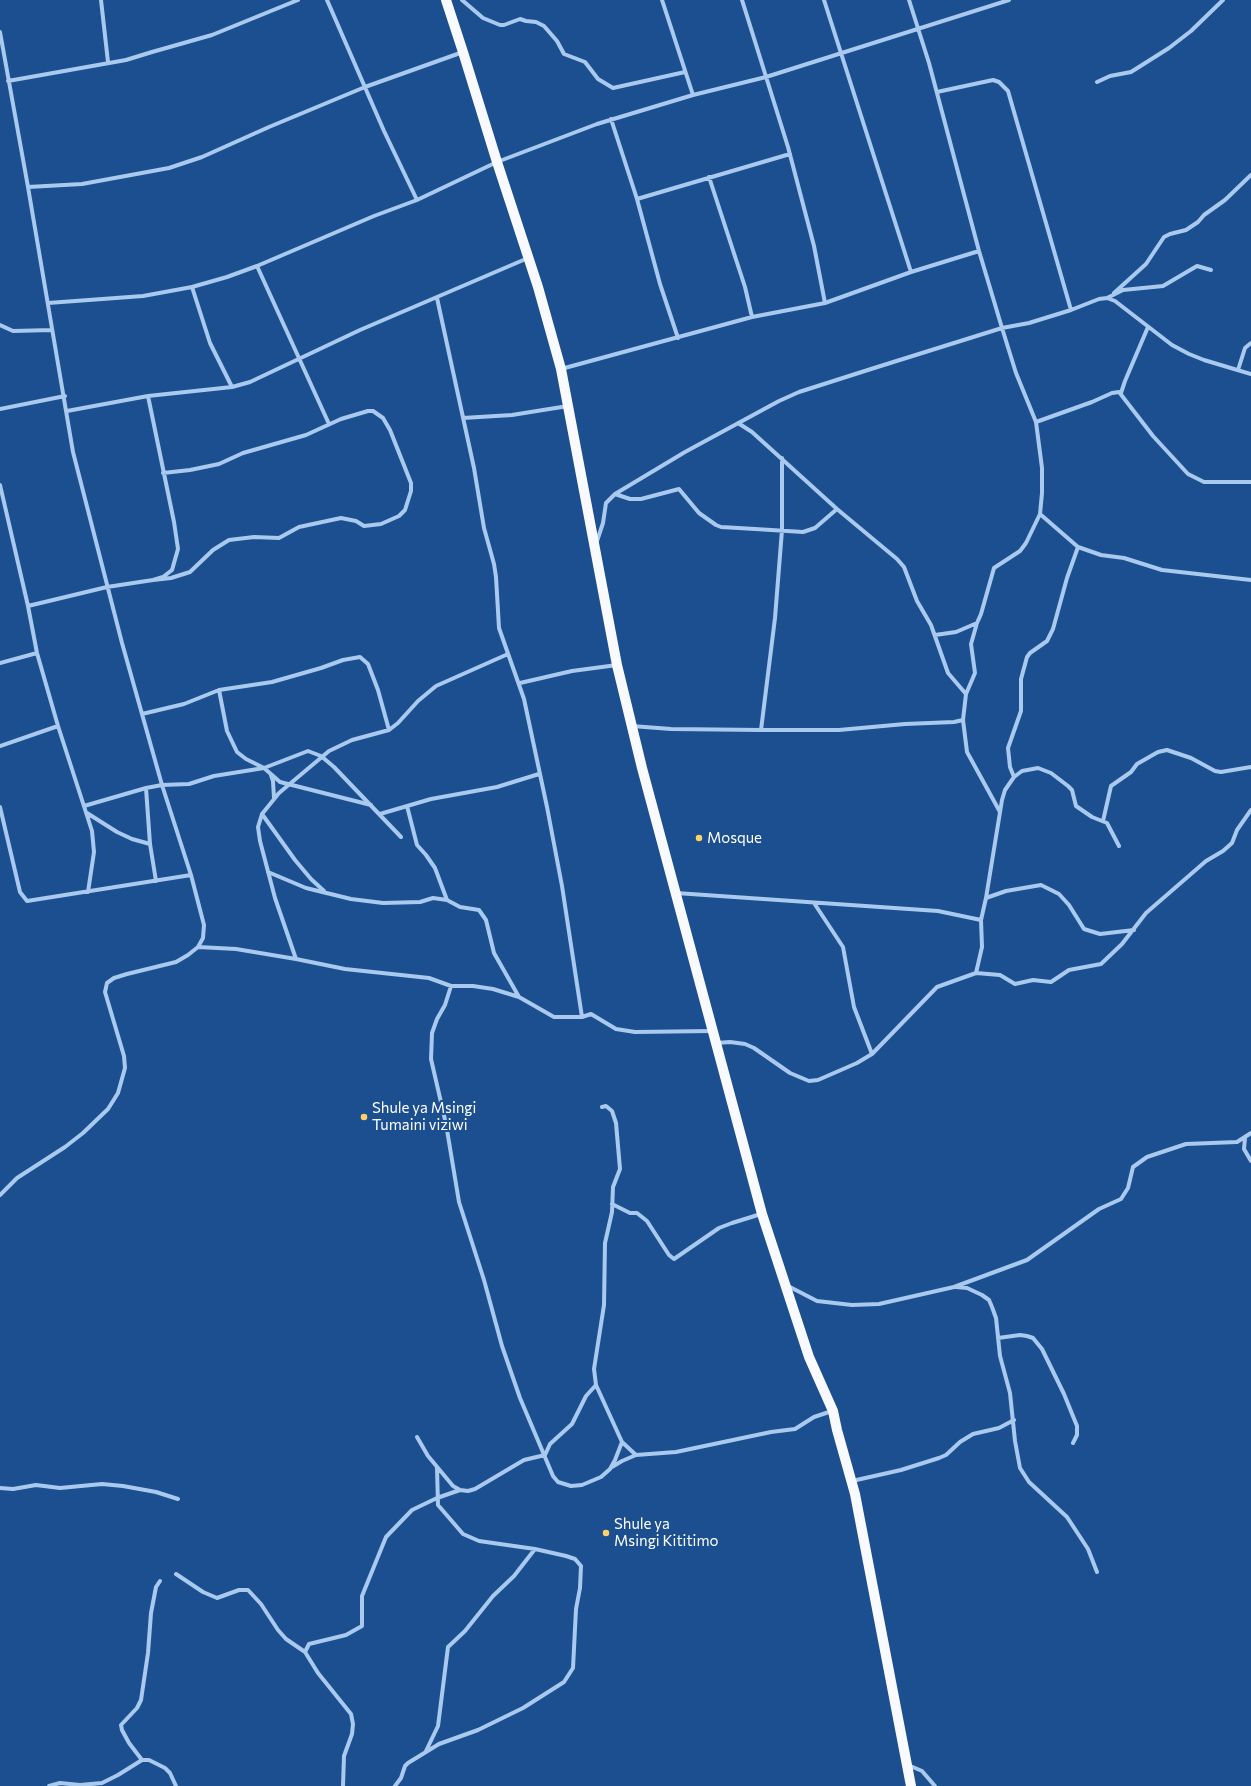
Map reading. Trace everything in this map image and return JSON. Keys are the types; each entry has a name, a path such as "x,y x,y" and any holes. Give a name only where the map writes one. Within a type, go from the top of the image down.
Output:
{"highway":[{"path":"446,0 538,287 561,369 617,665 642,768 762,1214 809,1357 833,1411 852,1481 911,1786"}],"street":[{"path":"101,0 108,62"},
{"path":"8,81 132,58 212,35 298,0"},
{"path":"327,0 417,200"},
{"path":"462,0 483,18 500,25 504,25 520,18 542,24 557,41 564,54 585,62 600,81 613,88 685,72"},
{"path":"662,0 693,95"},
{"path":"742,0 790,154 820,271 825,303"},
{"path":"824,0 911,272"},
{"path":"909,0 937,92 979,251 1002,328 1016,373 1036,422 1042,468 1040,514 1026,543 1020,550 994,568 971,644 975,673 966,694 963,720 967,752 1000,812"},
{"path":"48,303 143,296 192,287 228,277 374,216 417,200 497,162 611,119 693,95 766,77 1009,0"},
{"path":"1097,82 1110,76 1131,72 1169,48 1191,31 1223,0"},
{"path":"0,32 65,396 73,452 107,587 142,714 162,785 191,875 204,926 203,938 198,947 176,962 127,974 114,978 107,983 105,992 124,1056 125,1068 118,1093 108,1109 83,1133 65,1147 17,1178 0,1195"},
{"path":"28,187 82,184 168,168 202,157 365,87 463,52"},
{"path":"937,92 993,80 999,82 1008,91 1071,310"},
{"path":"611,119 637,199 660,284 678,338"},
{"path":"637,199 790,154"},
{"path":"595,548 603,524 606,502 615,494 685,452 758,411 799,392 1002,328 1030,323 1107,298 1146,264 1164,237 1186,230 1198,222 1204,215 1225,200 1251,175"},
{"path":"709,177 745,287 752,317"},
{"path":"561,369 752,317 825,303 911,272 979,251"},
{"path":"67,411 148,396 232,387 264,377 367,327 528,258"},
{"path":"257,266 329,424"},
{"path":"1114,293 1134,288 1163,286 1197,266 1211,270"},
{"path":"192,287 210,343 232,387"},
{"path":"437,298 474,468 484,528 495,570 499,628 520,683 529,718 562,886 582,1017"},
{"path":"1107,298 1115,301 1172,345 1189,354 1251,374"},
{"path":"0,325 13,331 52,330"},
{"path":"1121,393 1148,327"},
{"path":"1238,370 1245,348 1251,343"},
{"path":"1036,422 1092,402 1112,393 1121,393 1153,436 1188,474 1204,482 1251,482"},
{"path":"0,409 65,396"},
{"path":"148,396 174,522 178,549 172,570 163,577 152,580"},
{"path":"463,418 512,415 569,406"},
{"path":"28,606 107,587 171,578 190,572 213,550 229,540 254,537 279,538 299,527 330,519 348,519 366,526 381,524 399,516 404,510 411,491 411,483 390,430 384,418 373,411 368,411 329,424 306,435 243,453 219,464 190,470 163,473"},
{"path":"738,423 752,432 782,458 837,509 897,559 904,567 918,602 935,635 948,673 966,694"},
{"path":"761,730 775,618 782,530 782,458"},
{"path":"0,485 28,606 37,653 58,726 94,838 94,852 88,892"},
{"path":"615,494 630,499 641,499 679,489 699,513 721,526 803,532 815,528 837,509"},
{"path":"1040,514 1078,547 1101,555 1124,558 1162,570 1251,580"},
{"path":"1014,777 1010,767 1008,748 1021,711 1021,679 1027,657 1030,653 1047,641 1053,629 1067,578 1078,547"},
{"path":"935,635 956,632 977,623"},
{"path":"0,663 37,653"},
{"path":"296,958 275,898 260,841 258,827 262,814 274,798 321,756 352,740 389,730 398,723 418,701 436,686 508,654"},
{"path":"142,714 184,704 219,690 272,682 343,660 360,657 368,664 378,690 389,730"},
{"path":"520,683 572,671 617,665"},
{"path":"219,690 227,731 231,742 242,755 264,768 280,782 371,806"},
{"path":"632,726 761,730 839,730 906,724 954,722 963,720"},
{"path":"0,746 58,726"},
{"path":"1103,820 1111,786 1130,772 1137,764 1158,752 1167,750 1191,758 1215,771 1221,772 1251,767"},
{"path":"84,806 146,788 162,785 189,784 214,776 264,768 308,751 321,756 380,814 401,837"},
{"path":"976,973 982,946 981,920 1000,812 1005,790 1014,777 1022,771 1032,768 1038,768 1051,773 1072,790 1076,806 1092,817 1103,820 1111,828 1119,846"},
{"path":"270,774 273,781 274,798"},
{"path":"380,814 441,797 497,787 539,774"},
{"path":"146,788 150,844 156,881"},
{"path":"407,806 417,845 435,868 447,900"},
{"path":"0,807 2,824 20,892 27,901 191,875"},
{"path":"716,1043 730,1042 746,1044 754,1048 790,1074 809,1081 818,1080 828,1077 872,1054 937,987 976,973 1000,975 1015,984 1033,980 1051,982 1069,970 1101,964 1122,944 1146,913 1206,861 1223,851 1232,843 1237,830 1251,810"},
{"path":"87,813 117,832 132,839 150,844"},
{"path":"262,814 295,860 311,879 326,892"},
{"path":"268,872 286,878 299,886 351,899 383,903 420,902 432,898 447,900 460,907 479,910 486,920 494,954 519,997"},
{"path":"986,898 1006,891 1041,885 1046,886 1059,894 1069,905 1084,929 1100,934 1134,930"},
{"path":"675,892 814,904 938,911 981,920"},
{"path":"814,904 844,947 854,1007 872,1054"},
{"path":"198,947 236,949 296,958 345,969 429,978 451,986 473,986 493,989 519,997 554,1017 582,1017 591,1014 616,1029 634,1032 712,1031"},
{"path":"451,986 445,1005 434,1027 430,1043 431,1059 446,1124 460,1202 502,1346 520,1398 545,1454 553,1476 558,1482 564,1484 582,1485 601,1477 622,1460 636,1455 684,1451 770,1432 795,1429 814,1417 833,1411"},
{"path":"602,1107 606,1106 609,1108 614,1117 620,1154 620,1169 613,1186 612,1204 605,1243 604,1305 594,1360 596,1385 622,1442 636,1455"},
{"path":"786,1285 817,1301 835,1305 879,1304 954,1287 1026,1260 1099,1209 1121,1199 1128,1188 1133,1167 1148,1157 1186,1144 1237,1142 1251,1133"},
{"path":"1245,1138 1244,1149 1251,1161"},
{"path":"612,1204 630,1213 637,1213 647,1221 669,1255 674,1259 719,1228 762,1214"},
{"path":"954,1287 973,1290 989,1300 996,1318 998,1338 1014,1420 1016,1448 1022,1472 1029,1482 1067,1517 1088,1549 1097,1572"},
{"path":"998,1338 1020,1335 1027,1336 1033,1338 1042,1348 1064,1394 1077,1426 1077,1435 1073,1443"},
{"path":"417,1437 437,1468 453,1486 460,1490 468,1491 475,1489 524,1460 545,1454 550,1444 572,1424 586,1396 596,1385"},
{"path":"852,1481 901,1470 940,1458 973,1434 999,1428 1014,1420"},
{"path":"610,1469 622,1442"},
{"path":"395,1786 401,1778 405,1766 426,1751 439,1744 478,1730 523,1708 564,1682 573,1668 576,1609 580,1588 581,1566 576,1559 571,1557 534,1549 491,1543 471,1538 463,1534 438,1505 437,1468"},
{"path":"0,1488 13,1489 36,1485 60,1488 102,1484 119,1485 135,1487 178,1499"},
{"path":"305,1652 309,1644 346,1635 362,1626 362,1596 386,1537 412,1510 437,1498 460,1490"},
{"path":"426,1751 438,1726 448,1647 465,1632 493,1596 514,1576 534,1549"},
{"path":"176,1574 203,1592 217,1598 239,1590 248,1590 261,1604 282,1635 305,1652 318,1673 351,1714 353,1724 352,1734 344,1756 343,1786"},
{"path":"142,1760 129,1743 121,1725 137,1708 141,1700 148,1653 151,1613 156,1587 160,1580"},
{"path":"49,1786 60,1783 80,1785 102,1782 118,1775 142,1760 156,1762 165,1768 173,1777 176,1786"},
{"path":"907,1765 922,1772 935,1786"}],"place":[{"name":"Mosque","path":"699,838"},
{"name":"Shule ya Msingi Tumaini viziwi","path":"364,1117"},
{"name":"Shule ya Msingi Kititimo","path":"606,1533"}]}
